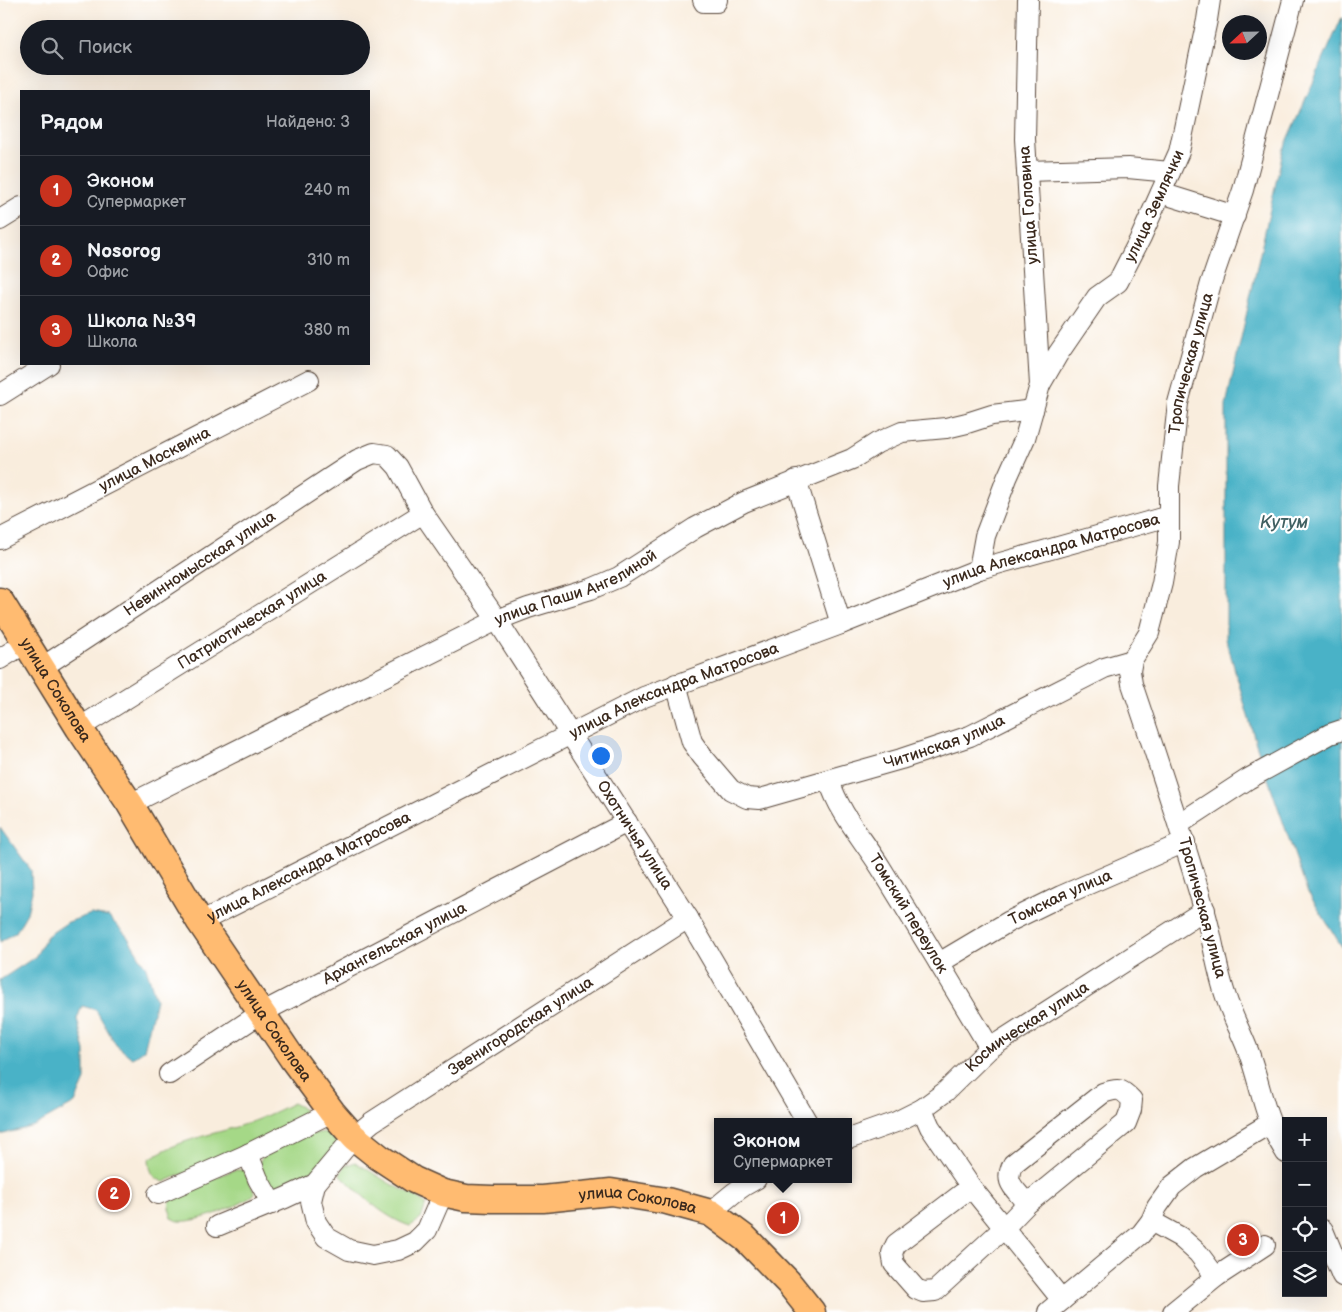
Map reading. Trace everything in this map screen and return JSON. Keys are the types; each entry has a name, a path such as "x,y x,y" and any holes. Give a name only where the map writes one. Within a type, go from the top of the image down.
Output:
{"main road":[{"name":"улица Соколова","path":"0,601 79,728 130,804 200,922 261,1013 332,1112 354,1136 379,1157 414,1180 443,1193 466,1198 492,1200 542,1199 611,1192 668,1201 711,1213"},
{"path":"711,1213 746,1239 788,1282 812,1312"}],"street":[{"path":"703,0 704,2 716,2 717,0"},
{"name":"улица Головина","path":"979,569 985,536 1007,478 1025,438 1040,384 1024,139 1028,0"},
{"name":"улица Землячки","path":"1040,384 1097,297 1118,282 1141,237 1179,152 1208,20 1210,0"},
{"name":"Тропическая улица","path":"1282,1146 1270,1124 1261,1098 1257,1076 1227,1000 1217,968 1205,910 1182,833 1132,684 1130,671 1132,660 1149,633 1162,583 1169,542 1169,486 1178,403 1211,283 1243,190 1293,0"},
{"path":"1026,171 1128,168 1170,172"},
{"path":"1160,193 1234,216"},
{"path":"0,220 20,208"},
{"path":"0,395 47,365"},
{"name":"улица Москвина","path":"0,539 309,380"},
{"name":"улица Паши Ангелиной","path":"130,804 497,620 528,608 591,589 618,577 695,528 744,502 852,459 876,443 902,432 946,428 967,424 992,415 1033,410"},
{"name":"Охотничья улица","path":"357,460 374,453 387,455 398,467 424,513 497,620 688,918 805,1118"},
{"name":"Невинномысская улица","path":"41,668 357,460"},
{"path":"796,480 841,624"},
{"name":"Патриотическая улица","path":"79,728 424,513"},
{"name":"улица Александра Матросова","path":"200,922 644,697 841,624 979,569 1169,516"},
{"path":"0,659 26,642"},
{"name":"Читинская улица","path":"676,684 692,742 702,756 731,790 747,798 760,799 901,759 970,736 1104,668 1132,660"},
{"name":"Томская улица","path":"939,963 1008,922 1182,833 1260,772 1336,732"},
{"name":"Томский переулок","path":"829,780 834,796 843,812 880,867 990,1048"},
{"name":"Архангельская улица","path":"169,1074 261,1013 627,822"},
{"name":"Космическая улица","path":"852,1138 896,1122 922,1109 945,1092 990,1048 1205,910"},
{"name":"Звенигородская улица","path":"315,1184 354,1136 372,1122 688,918"},
{"path":"970,1187 896,1244 892,1253 894,1264 916,1289 923,1292 935,1291 1004,1228 1027,1204 1126,1123 1131,1110 1132,1100 1124,1092 1115,1089 1103,1094 1013,1164 1008,1173 1008,1180 1027,1204"},
{"path":"922,1109 930,1127 970,1187 1004,1228 1055,1306 1141,1234 1172,1186 1196,1168 1270,1124"},
{"path":"158,1194 248,1154 332,1112"},
{"path":"248,1154 258,1179 272,1204"},
{"path":"711,1213 726,1198 748,1183"},
{"path":"315,1184 311,1201 316,1222 326,1237 348,1250 373,1255 398,1250 416,1242 427,1230 443,1193"},
{"path":"217,1226 315,1184"},
{"path":"1151,1221 1180,1237 1198,1252 1216,1277"},
{"path":"1327,1240 1342,1276"},
{"path":"1173,1312 1216,1277 1265,1245"}],"green space":[{"path":"293,1103 301,1107 306,1114 303,1122 164,1182 152,1173 149,1159 159,1153 191,1140 251,1122"},
{"path":"324,1132 343,1143 320,1167 280,1187 269,1186 258,1164 266,1152 305,1135"},
{"path":"355,1162 426,1204 421,1219 410,1226 390,1217 364,1197 340,1174 345,1166"},
{"path":"234,1170 244,1170 255,1193 242,1202 208,1216 186,1221 172,1218 169,1208 170,1201 186,1189"}],"water":[{"name":"Кутум","path":"1342,17 1342,947 1307,891 1256,744 1226,639 1226,405 1283,151"},
{"path":"0,827 31,870 32,892 27,913 16,932 0,942"},
{"path":"91,914 109,917 127,936 146,967 156,1000 144,1050 132,1058 116,1045 96,1010 82,1006 77,1019 85,1051 85,1080 75,1103 34,1126 0,1135 0,980 35,957 47,936 68,922"}],"place":[{"name":"Nosorog","path":"114,1194"},
{"name":"Эконом","path":"783,1218"},
{"name":"Школа №39","path":"1243,1240"}]}
